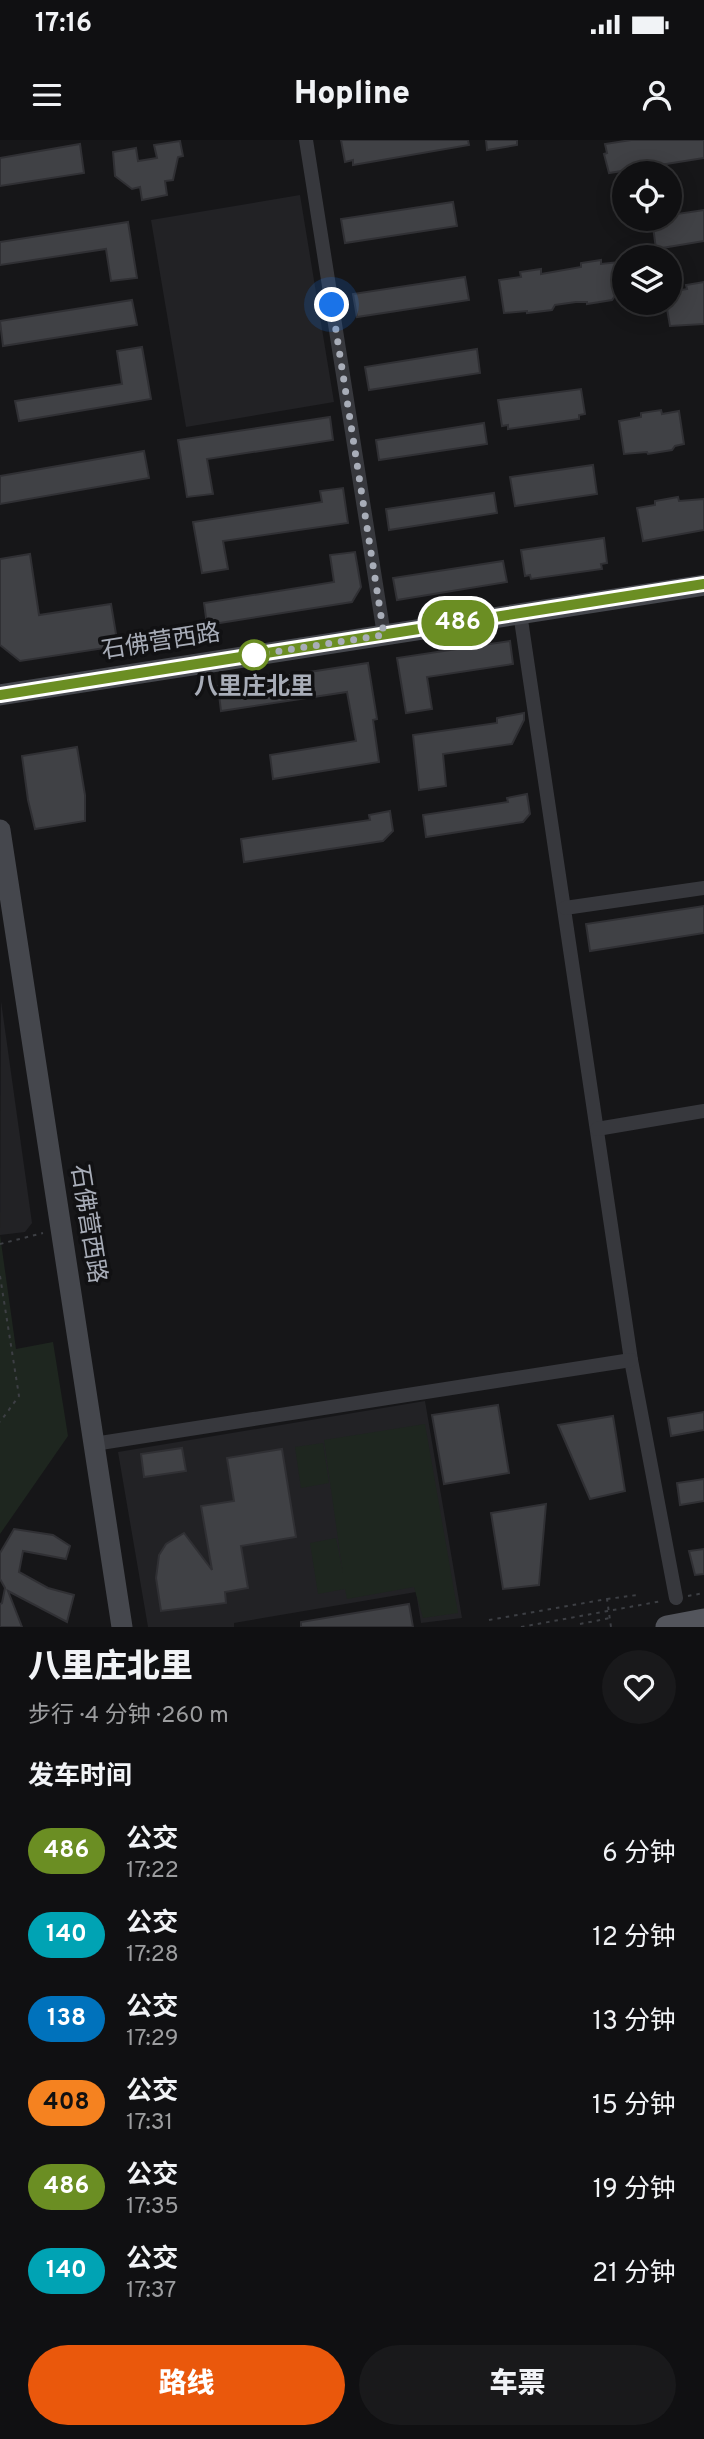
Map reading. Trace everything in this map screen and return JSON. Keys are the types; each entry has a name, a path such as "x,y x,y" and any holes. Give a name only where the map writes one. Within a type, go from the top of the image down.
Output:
{"main road":[{"path":"667,1627 704,1620"}],"street":[{"path":"306,140 384,635"},
{"name":"石佛营西路","path":"0,695 704,584"},
{"path":"520,613 631,1360 676,1598"},
{"name":"石佛营西路","path":"0,830 122,1627"},
{"path":"565,908 704,888"},
{"path":"597,1129 704,1111"},
{"path":"94,1444 631,1360"}],"path":[{"path":"0,1244 61,1229"},
{"path":"0,1276 19,1396 0,1422"},
{"path":"521,1627 704,1593"},
{"path":"489,1620 636,1595"},
{"path":"607,1599 611,1627"},
{"path":"580,1624 610,1618"}],"shaded area":[{"path":"300,195 334,402 186,427 151,220"},
{"path":"1,1001 32,1223 25,1232 0,1235"},
{"path":"0,1235 16,1349 53,1342 68,1436 0,1534"},
{"path":"425,1401 462,1618 421,1623 416,1592 234,1623 234,1627 148,1627 118,1452"},
{"path":"425,1424 458,1613 423,1618 414,1587 347,1599 345,1589 318,1594 310,1543 336,1538 343,1574 324,1440"},
{"path":"323,1443 329,1483 301,1488 295,1447"}],"building":[{"path":"341,140 468,140 469,145 353,165 353,160 345,162"},
{"path":"486,140 517,140 517,145 487,150"},
{"path":"631,140 704,140 704,158 682,161 612,161 612,173 609,173 604,154 607,153 605,144"},
{"path":"180,141 183,156 178,157 173,180 165,181 167,195 142,200 140,187 132,189 115,176 113,152 136,148 138,161 157,158 154,145"},
{"path":"80,144 84,173 0,186 0,158"},
{"path":"453,202 457,226 345,243 341,219"},
{"path":"704,210 704,241 655,245 654,231 682,231 682,213"},
{"path":"128,222 137,278 111,281 106,249 0,265 0,242"},
{"path":"601,260 601,264 612,263 612,300 555,305 552,310 504,313 499,280 521,277 520,272 541,269 541,274 581,267 581,263"},
{"path":"465,277 469,300 357,317 353,294"},
{"path":"704,282 704,324 670,326 668,315 682,315 682,290 687,289 686,285"},
{"path":"132,300 137,325 3,346 0,321"},
{"path":"142,347 151,399 19,421 15,401 122,384 117,351"},
{"path":"477,349 480,373 369,390 365,367"},
{"path":"581,389 585,414 579,415 579,419 508,429 508,425 502,426 498,400"},
{"path":"661,410 662,414 679,411 684,444 675,446 672,450 648,454 624,454 619,421 641,417 641,413"},
{"path":"330,417 333,440 207,459 213,494 187,497 178,440"},
{"path":"484,423 487,444 379,460 376,440"},
{"path":"144,451 149,478 0,504 0,476"},
{"path":"593,465 597,494 515,506 510,477"},
{"path":"343,488 348,523 223,541 228,569 202,573 193,522 322,502 320,491"},
{"path":"494,493 497,513 389,530 386,509"},
{"path":"678,497 679,501 704,499 704,530 643,541 637,508"},
{"path":"604,538 607,563 601,564 602,569 531,579 530,575 525,576 521,550"},
{"path":"355,552 361,587 352,602 207,625 204,603 334,582 330,555"},
{"path":"30,554 39,615 111,604 118,646 20,661 0,645 0,559"},
{"path":"503,561 507,582 397,600 393,578"},
{"path":"510,641 513,664 427,677 432,709 406,713 397,658"},
{"path":"368,663 377,719 373,720 379,762 273,779 270,755 356,741 347,692 221,711 218,686"},
{"path":"524,713 524,720 512,744 443,754 446,786 419,790 413,735 497,723 497,718"},
{"path":"77,747 85,795 85,821 35,829 22,756"},
{"path":"527,794 530,814 523,822 426,837 423,815 508,802 507,798"},
{"path":"390,811 393,831 383,841 244,862 241,839 370,820 369,815"},
{"path":"704,906 704,933 590,951 586,924"},
{"path":"498,1405 509,1473 444,1484 432,1415"},
{"path":"704,1412 704,1430 671,1436 668,1418"},
{"path":"613,1416 625,1491 590,1499 558,1425"},
{"path":"182,1448 186,1471 144,1477 141,1454"},
{"path":"282,1449 296,1537 241,1546 248,1588 225,1592 226,1603 161,1611 156,1578 159,1555 166,1544 184,1533 212,1570 201,1506 234,1501 227,1458"},
{"path":"704,1479 704,1501 680,1505 677,1483"},
{"path":"546,1504 539,1585 503,1589 491,1513"},
{"path":"14,1529 53,1535 70,1546 66,1559 23,1551 19,1572 48,1588 74,1595 67,1622 8,1591 22,1627 0,1627 0,1604 5,1588 0,1579 0,1553"},
{"path":"704,1549 704,1574 695,1575 689,1551"},
{"path":"409,1604 413,1627 301,1627 301,1622"}],"bus line":[{"name":"486","path":"0,695 704,584"}],"place":[{"name":"八里庄北里","path":"254,655"}],"route":[{"path":"254,655 384,635 332,305"}]}
